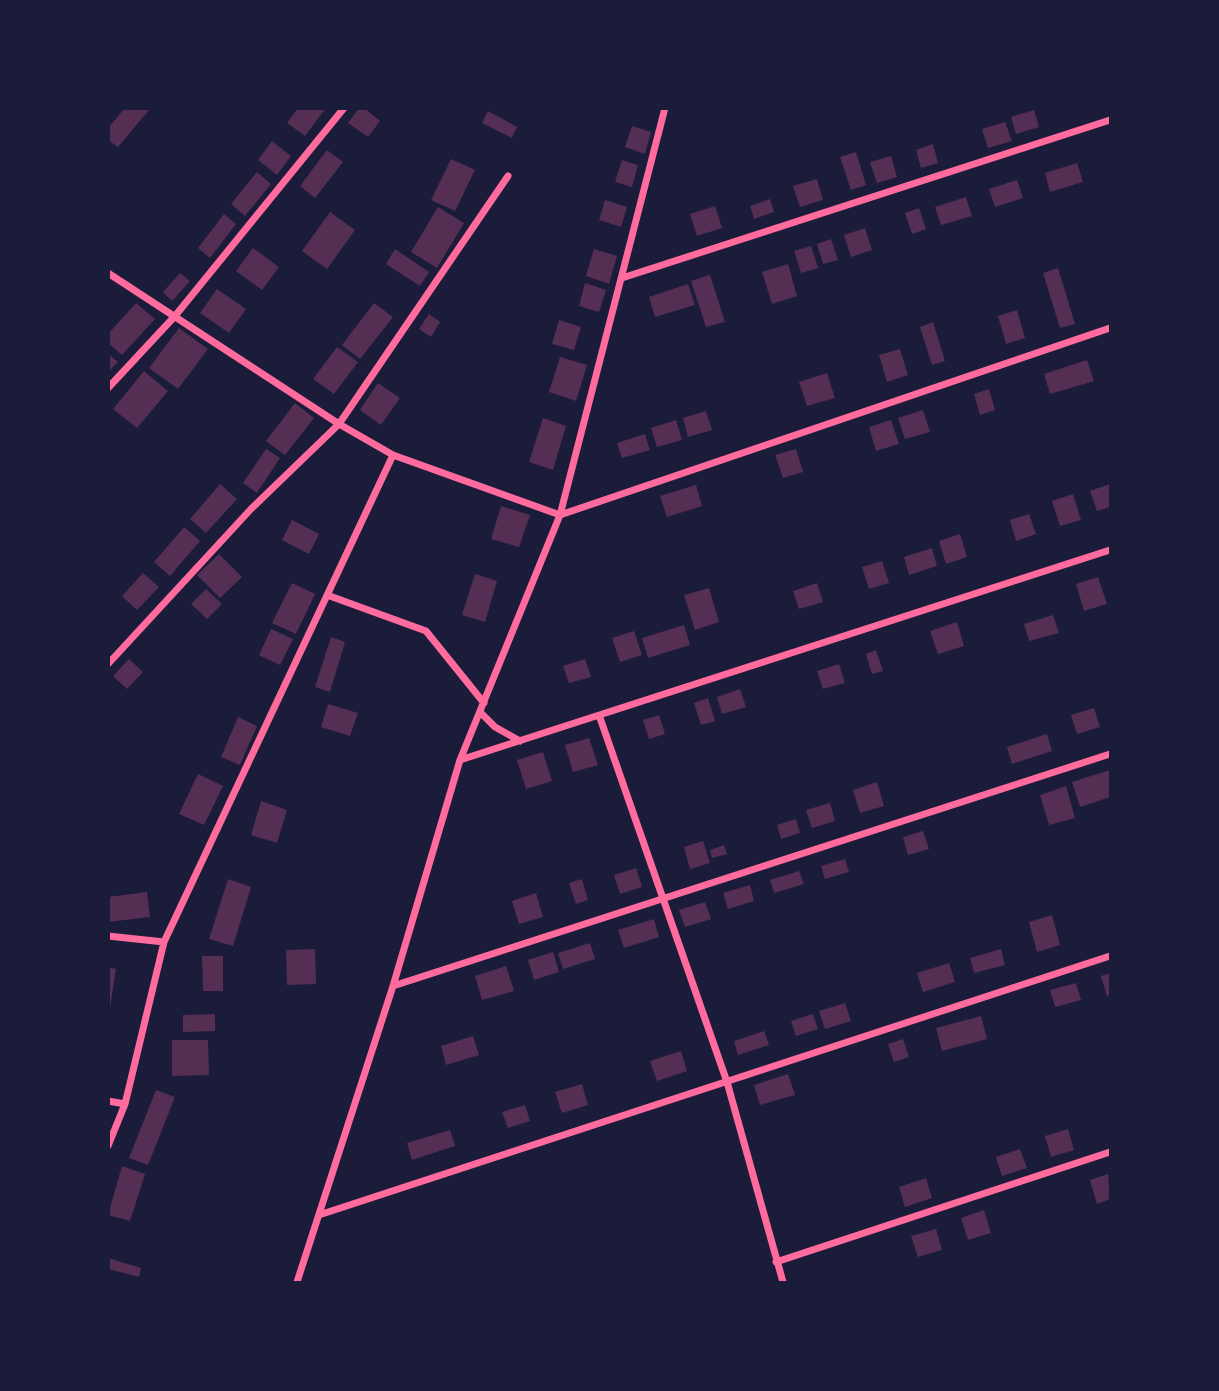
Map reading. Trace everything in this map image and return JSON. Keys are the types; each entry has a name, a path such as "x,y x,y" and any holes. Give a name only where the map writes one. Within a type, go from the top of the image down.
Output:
{"street":[{"path":"108,388 175,316 344,108"},
{"path":"297,1283 393,986 460,760 560,515 665,108"},
{"path":"622,278 1111,120"},
{"path":"108,664 251,509 339,424 508,176"},
{"path":"108,273 339,424 393,455 560,515 1111,328"},
{"path":"108,1146 125,1104 164,942 393,455"},
{"path":"460,760 1111,550"},
{"path":"327,595 426,631 484,703"},
{"path":"480,712 495,727 520,741"},
{"path":"599,715 727,1082 783,1283"},
{"path":"393,986 1111,754"},
{"path":"108,936 164,942"},
{"path":"319,1215 1111,956"},
{"path":"108,1101 125,1104"},
{"path":"776,1262 1111,1152"}],"building":[{"path":"125,108 149,110 118,147 108,140 108,128"},
{"path":"298,108 326,108 305,136 287,123"},
{"path":"359,108 364,108 380,121 368,137 348,123"},
{"path":"1034,110 1039,127 1016,134 1011,117"},
{"path":"488,111 517,127 512,138 482,123"},
{"path":"1005,122 1012,141 988,148 982,129"},
{"path":"632,126 651,132 645,154 625,147"},
{"path":"272,141 291,156 277,175 258,160"},
{"path":"933,144 938,163 921,168 916,150"},
{"path":"327,150 343,162 315,198 300,186"},
{"path":"856,152 866,185 851,190 840,157"},
{"path":"891,156 897,177 877,183 870,162"},
{"path":"451,159 475,170 455,211 431,200"},
{"path":"622,160 638,165 632,187 615,182"},
{"path":"1077,163 1083,182 1050,192 1045,173"},
{"path":"257,172 271,184 245,216 231,204"},
{"path":"817,179 823,200 800,207 793,186"},
{"path":"1017,180 1023,198 995,207 989,189"},
{"path":"966,197 972,216 941,225 935,207"},
{"path":"770,199 774,212 754,219 750,206"},
{"path":"605,200 627,207 621,227 599,220"},
{"path":"715,206 722,228 697,236 690,214"},
{"path":"438,207 464,223 437,268 411,252"},
{"path":"919,208 926,229 912,234 905,213"},
{"path":"330,212 355,230 327,269 302,251"},
{"path":"224,214 236,224 210,258 198,248"},
{"path":"865,228 872,250 851,257 844,235"},
{"path":"831,239 838,260 823,264 817,244"},
{"path":"811,246 818,268 801,273 794,251"},
{"path":"253,248 279,267 262,290 236,271"},
{"path":"395,249 429,272 420,286 386,264"},
{"path":"594,249 617,256 609,284 586,276"},
{"path":"788,264 797,296 772,304 762,272"},
{"path":"1058,268 1075,324 1060,328 1043,273"},
{"path":"180,273 190,281 172,301 163,292"},
{"path":"710,275 725,322 706,327 691,281"},
{"path":"585,283 606,290 599,312 579,306"},
{"path":"688,284 695,305 655,317 649,297"},
{"path":"217,289 246,309 229,333 200,313"},
{"path":"136,303 155,319 122,355 108,343 108,334"},
{"path":"374,303 393,317 360,359 342,345"},
{"path":"1017,310 1025,338 1006,344 998,316"},
{"path":"429,314 440,322 431,337 419,329"},
{"path":"559,320 581,327 574,350 552,344"},
{"path":"933,322 945,361 932,365 920,327"},
{"path":"179,328 208,349 178,389 149,368"},
{"path":"337,347 358,362 334,394 313,379"},
{"path":"900,349 908,375 887,382 879,355"},
{"path":"108,354 118,362 108,372"},
{"path":"560,357 587,365 576,401 549,392"},
{"path":"1087,360 1094,381 1050,394 1044,374"},
{"path":"144,371 168,391 137,428 113,409"},
{"path":"827,373 835,398 807,406 799,382"},
{"path":"378,383 400,398 381,425 360,410"},
{"path":"989,389 995,410 980,415 974,394"},
{"path":"295,403 314,418 285,455 266,441"},
{"path":"923,410 930,432 905,439 898,418"},
{"path":"706,411 712,430 688,437 683,418"},
{"path":"543,418 566,426 553,470 529,462"},
{"path":"676,420 682,440 657,447 651,428"},
{"path":"891,420 899,444 876,451 869,427"},
{"path":"645,434 650,450 622,458 617,443"},
{"path":"266,449 280,458 257,493 243,483"},
{"path":"796,449 803,472 783,478 775,455"},
{"path":"220,484 237,499 206,533 190,519"},
{"path":"1110,484 1110,507 1097,511 1090,491"},
{"path":"696,485 702,506 667,517 660,496"},
{"path":"1073,494 1081,520 1060,526 1052,501"},
{"path":"501,506 530,515 519,547 491,539"},
{"path":"1029,514 1036,534 1016,541 1010,520"},
{"path":"292,520 319,534 309,554 282,540"},
{"path":"184,527 200,541 170,576 154,562"},
{"path":"960,534 967,557 946,564 939,541"},
{"path":"932,548 937,566 909,575 904,557"},
{"path":"219,554 242,577 220,598 197,575"},
{"path":"882,561 889,583 869,589 862,567"},
{"path":"143,573 159,587 137,610 122,596"},
{"path":"475,574 497,581 485,622 462,615"},
{"path":"1098,577 1107,604 1084,611 1076,584"},
{"path":"292,583 315,594 296,634 272,623"},
{"path":"817,583 823,602 799,609 793,591"},
{"path":"709,588 719,622 695,630 684,595"},
{"path":"206,589 222,604 207,619 191,604"},
{"path":"1053,615 1059,633 1029,641 1024,624"},
{"path":"957,622 964,646 938,654 930,631"},
{"path":"684,625 690,645 648,658 642,638"},
{"path":"271,629 293,639 280,665 259,655"},
{"path":"634,631 642,655 620,662 612,638"},
{"path":"331,637 345,642 330,692 315,687"},
{"path":"876,650 883,671 872,674 866,654"},
{"path":"129,659 143,672 127,689 113,676"},
{"path":"585,659 591,677 569,683 563,666"},
{"path":"839,664 845,683 823,689 817,671"},
{"path":"740,689 746,707 722,714 717,697"},
{"path":"708,698 715,721 701,725 694,703"},
{"path":"328,704 358,713 350,736 321,727"},
{"path":"1094,708 1100,727 1077,734 1071,715"},
{"path":"659,715 665,734 649,739 643,720"},
{"path":"238,717 257,726 240,765 221,757"},
{"path":"1047,734 1052,751 1012,764 1007,747"},
{"path":"589,738 598,765 573,772 565,745"},
{"path":"543,752 552,781 526,789 517,760"},
{"path":"1110,770 1110,797 1080,807 1072,782"},
{"path":"198,774 223,786 204,825 179,814"},
{"path":"877,782 884,806 860,813 853,790"},
{"path":"1066,786 1075,818 1049,825 1040,795"},
{"path":"261,801 287,810 277,843 251,835"},
{"path":"830,803 835,821 812,828 806,810"},
{"path":"796,819 800,833 781,839 777,825"},
{"path":"923,831 929,849 908,855 903,837"},
{"path":"703,841 710,863 690,869 684,847"},
{"path":"724,845 727,854 712,858 710,850"},
{"path":"845,859 849,872 825,879 821,866"},
{"path":"636,868 642,887 620,894 614,875"},
{"path":"799,871 804,884 774,893 770,880"},
{"path":"228,879 251,887 233,946 209,939"},
{"path":"582,879 588,900 576,904 569,883"},
{"path":"750,885 754,901 728,909 723,893"},
{"path":"147,892 150,917 108,922 108,897"},
{"path":"536,893 543,917 519,924 512,901"},
{"path":"705,902 711,919 685,927 679,910"},
{"path":"1052,915 1060,945 1037,952 1029,922"},
{"path":"654,919 659,937 624,948 618,930"},
{"path":"590,943 595,959 563,969 558,953"},
{"path":"315,949 316,984 287,985 286,950"},
{"path":"1001,949 1005,965 974,973 970,958"},
{"path":"553,952 559,972 534,980 528,960"},
{"path":"202,956 223,956 223,991 203,991"},
{"path":"949,963 955,982 923,992 917,973"},
{"path":"506,966 514,991 482,1000 475,976"},
{"path":"108,967 116,969 110,1008 108,1008"},
{"path":"1110,973 1110,995 1107,996 1101,976"},
{"path":"1076,983 1081,1000 1055,1007 1050,990"},
{"path":"845,1003 851,1021 825,1029 819,1011"},
{"path":"215,1014 215,1031 183,1032 183,1015"},
{"path":"813,1014 818,1029 796,1036 791,1021"},
{"path":"981,1016 987,1039 942,1051 936,1028"},
{"path":"764,1031 769,1045 738,1055 734,1041"},
{"path":"473,1036 479,1055 446,1065 441,1046"},
{"path":"903,1039 909,1057 894,1062 888,1044"},
{"path":"172,1040 208,1040 209,1075 172,1076"},
{"path":"681,1051 687,1071 657,1081 650,1061"},
{"path":"788,1074 795,1095 760,1105 754,1085"},
{"path":"582,1084 588,1105 562,1113 555,1092"},
{"path":"156,1090 175,1097 148,1165 129,1158"},
{"path":"525,1105 530,1121 508,1128 502,1112"},
{"path":"1068,1129 1074,1150 1051,1157 1045,1136"},
{"path":"450,1130 455,1146 412,1160 407,1143"},
{"path":"1020,1149 1027,1168 1002,1176 996,1157"},
{"path":"122,1166 145,1174 130,1221 108,1215"},
{"path":"1108,1174 1110,1199 1097,1204 1090,1180"},
{"path":"926,1178 932,1198 905,1207 899,1187"},
{"path":"984,1210 991,1233 968,1240 961,1218"},
{"path":"936,1229 942,1250 918,1257 911,1236"},
{"path":"108,1258 141,1268 139,1277 108,1269"}]}
